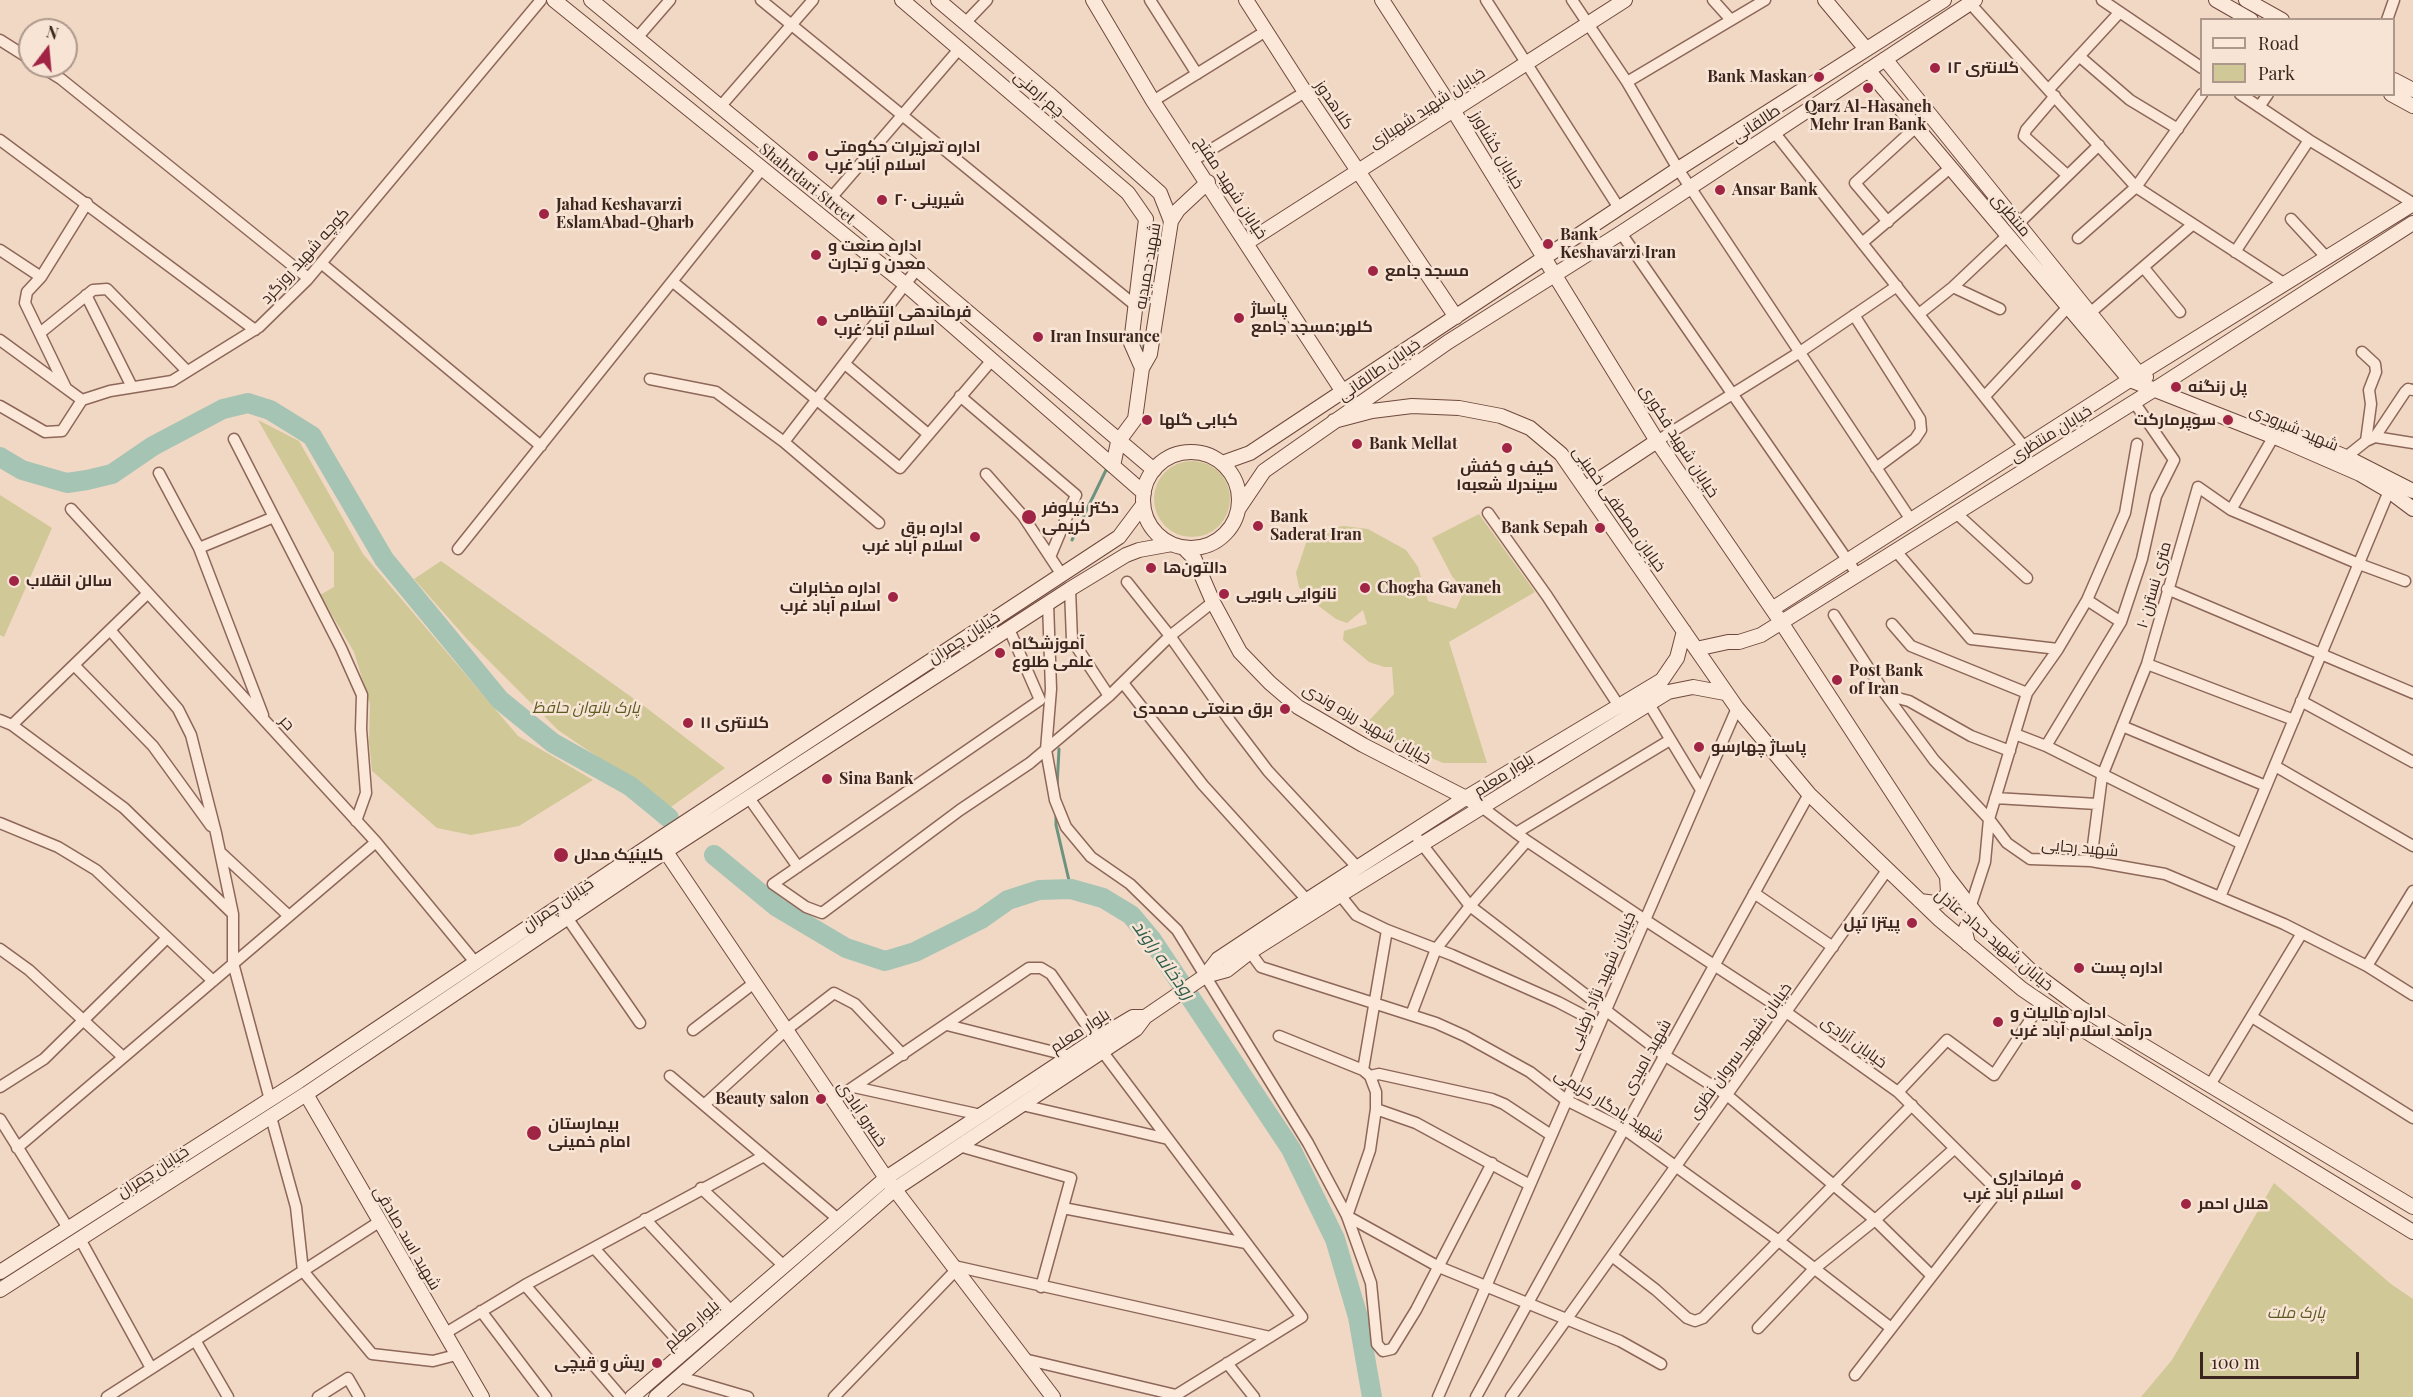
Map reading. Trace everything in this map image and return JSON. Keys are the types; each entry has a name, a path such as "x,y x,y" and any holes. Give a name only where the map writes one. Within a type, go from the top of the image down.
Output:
{"main road":[{"name":"Shahrdari Street","path":"554,0 905,284 1113,466 1144,499"},
{"name":"Shahrdari Street","path":"591,0 917,269 1118,442 1154,470"},
{"name":"چم ارمنی","path":"902,0 1128,194 1146,219"},
{"name":"چم ارمنی","path":"938,0 1048,93 1160,193 1171,221"},
{"name":"خیابان شهید مفتح","path":"1093,0 1153,101 1194,160 1343,392"},
{"name":"کلاهدوز","path":"1246,0 1456,317"},
{"name":"خیابان کشاورز","path":"1382,0 1454,110 1554,276"},
{"name":"خیابان شهید شهبازی","path":"1246,243 1625,0"},
{"path":"1825,0 1866,49"},
{"name":"طالقانی","path":"1543,257 1945,0"},
{"path":"2216,0 2248,18"},
{"path":"2246,0 2278,18"},
{"name":"طالقانی","path":"1554,276 1692,187 1970,1"},
{"name":"منتظری","path":"1885,59 2090,312 2134,377"},
{"name":"منتظری","path":"1868,70 2067,308 2134,377"},
{"path":"2395,81 2413,90"},
{"path":"2395,96 2413,106"},
{"name":"شهید حمیدیه","path":"1118,442 1135,419 1142,368 1150,354 1171,221 1178,210 1208,182"},
{"name":"خیابان منتظری","path":"1772,609 2134,377 2285,285 2413,203"},
{"path":"1146,219 1171,221"},
{"name":"شهید حمیدیه","path":"1142,368 1131,344 1146,219"},
{"name":"خیابان منتظری","path":"1696,649 1739,642 1761,635 2134,402 2413,223"},
{"name":"خیابان طالقانی","path":"1222,463 1250,453 1272,439 1543,257"},
{"name":"خیابان طالقانی","path":"1239,508 1264,471 1283,457 1448,342 1554,276"},
{"name":"خیابان شهید فکوری","path":"1554,276 1657,441 1780,622"},
{"path":"2134,377 2159,386"},
{"name":"شهید شیرودی","path":"2159,386 2360,474 2413,509"},
{"name":"شهید شیرودی","path":"2159,386 2346,457 2413,491"},
{"name":"خیابان مصطفی خمینی","path":"1334,421 1372,411 1412,406 1459,408 1501,416 1530,428 1561,454 1725,693"},
{"path":"1272,439 1270,451 1277,457 1283,457"},
{"path":"1586,488 1657,441"},
{"path":"1113,466 1118,442"},
{"path":"1186,453 1211,457 1222,463 1236,484 1239,508 1235,520 1220,539 1196,548 1178,546 1152,528 1144,499 1154,470 1174,456 1186,453"},
{"name":"خیابان چمران","path":"0,1272 270,1100 475,962 662,846 1119,537 1144,499"},
{"name":"خیابان چمران","path":"0,1290 393,1037 568,919 662,846 749,798 1048,603 1126,555 1139,549 1178,546"},
{"name":"خیابان شهید ریزه وندی","path":"1178,546 1194,558 1213,602 1240,652 1270,683 1298,707 1363,745 1483,808"},
{"name":"خیابان شهید حداد عادل","path":"1780,622 1946,875 1986,927 2030,970 2081,1008 2413,1206"},
{"name":"بلوار معلم","path":"632,1397 886,1178 1070,1056 1136,1029 1145,1017 1205,976 1218,959 1306,900 1467,798 1662,680 1670,671 1684,631"},
{"name":"بلوار معلم","path":"1205,976 1227,970 1250,952 1340,895 1668,692 1681,688 1709,688 1725,693"},
{"name":"خیابان شهید حداد عادل","path":"1725,693 1809,794 1968,944 2042,1002 2413,1232"},
{"name":"خسرو آبادی","path":"662,846 886,1178 1053,1397"},
{"path":"1920,901 1935,903 1944,899 1948,892 1946,875"},
{"path":"1968,944 1967,926 1971,923 1986,927"},
{"path":"384,1023 393,1037"},
{"name":"بلوار معلم","path":"656,1397 895,1189 1022,1104 1099,1045"},
{"name":"شهید اسد صادقی","path":"306,1094 482,1397"}],"street":[{"name":"کوچه شهید روزگرد","path":"82,400 132,387 172,381 255,330 321,263 541,0"},
{"path":"637,38 670,0"},
{"path":"761,0 1136,306"},
{"path":"720,107 813,0"},
{"path":"965,23 987,0"},
{"path":"1150,0 1197,74"},
{"path":"1486,0 1619,208"},
{"path":"1572,0 1627,82 1678,169 1911,520"},
{"path":"1713,0 1731,20"},
{"path":"1627,82 1765,0"},
{"path":"1945,0 1955,13"},
{"path":"2102,0 2200,66"},
{"path":"2387,18 2394,0"},
{"path":"1970,1 2136,187 2285,285"},
{"path":"2067,175 2024,136 2052,92 2079,56 2119,13"},
{"path":"1153,101 1266,31"},
{"path":"0,40 18,51"},
{"path":"831,198 960,48"},
{"path":"2079,56 2130,100 2178,129"},
{"path":"59,78 308,278"},
{"path":"1194,160 1305,92"},
{"path":"2078,238 2136,187 2201,96"},
{"path":"2243,96 2309,140 2413,203"},
{"path":"2259,107 2267,96"},
{"path":"1888,222 1855,183 1916,127"},
{"path":"1774,132 2025,447"},
{"path":"0,140 255,330"},
{"path":"2235,252 2309,140"},
{"path":"2019,223 2099,145"},
{"path":"1862,243 1950,168"},
{"path":"458,549 762,169"},
{"path":"66,388 25,303 27,292 41,277 87,204"},
{"path":"2291,219 2327,258"},
{"path":"2090,312 2193,225"},
{"path":"1621,233 1857,574"},
{"path":"1919,314 2007,236"},
{"path":"0,250 41,277"},
{"path":"321,263 542,446"},
{"path":"2144,268 2180,312"},
{"path":"784,442 917,269"},
{"path":"673,282 816,402 900,468 992,360"},
{"path":"1657,441 1800,352 1897,286"},
{"path":"1953,286 2000,309"},
{"path":"40,333 86,295 98,288 106,289 187,371"},
{"path":"86,295 132,387"},
{"path":"1984,396 2067,308"},
{"path":"1854,315 1920,419 1921,430 1916,439 1876,468"},
{"path":"0,340 82,400 62,431 55,432 45,432 0,406"},
{"path":"2362,352 2375,364 2376,372 2369,390 2370,439"},
{"path":"845,364 928,434"},
{"path":"650,379 716,392 784,442 879,523"},
{"path":"2346,457 2370,439 2408,389 2413,390"},
{"path":"960,396 1076,495 1050,557"},
{"path":"2046,746 2121,622 2142,559 2156,496 2174,460 2134,402"},
{"path":"2231,510 2274,436"},
{"path":"234,439 341,648 362,695 361,729 366,793 356,821"},
{"path":"2370,439 2413,443"},
{"path":"1970,908 1985,862 1989,819 2027,693 2058,650 2087,600 2125,513 2137,444"},
{"path":"159,473 199,548 265,721"},
{"path":"986,474 1023,516 1062,575"},
{"name":"۱۰ متری نسترن","path":"2091,861 2102,776 2147,664 2198,487 2231,510 2405,581"},
{"path":"2220,897 2389,491"},
{"name":"حر","path":"71,509 376,842 475,962"},
{"path":"1488,513 1547,596 1619,706"},
{"path":"1956,513 2026,578"},
{"path":"199,548 274,517"},
{"path":"1895,550 1971,639 2058,650"},
{"path":"1127,582 1170,636 1268,771 1358,868"},
{"path":"1070,589 1072,640 1109,696"},
{"path":"2167,589 2413,693"},
{"path":"12,725 148,593"},
{"path":"2087,600 2121,622"},
{"path":"1009,629 1040,699 773,884 806,907 822,913 960,810 1046,750 1109,696 1170,636 1213,602"},
{"path":"1048,603 1051,689 1046,750 1055,801 1066,827 1091,857 1130,884 1178,930 1308,1143 1347,1216 1371,1283 1377,1344 1383,1351 1392,1349 1439,1266 1492,1163"},
{"name":"شهید رجایی","path":"1834,615 1886,695 1934,760 1989,819 2007,843 2030,859 2091,861 2165,874 2302,933 2367,966 2413,995"},
{"path":"1892,624 1911,646 2027,693"},
{"path":"110,630 178,709 191,735 216,833 233,914 233,963 270,1100"},
{"path":"2147,664 2294,720"},
{"path":"74,665 153,746 216,833"},
{"path":"1123,683 1203,785 1306,900"},
{"path":"1886,695 1909,701 1971,735 2010,752"},
{"path":"2301,701 2413,762"},
{"path":"1649,704 1701,790"},
{"name":"خیابان شهید نژاد رضایی","path":"1438,1397 1737,708"},
{"path":"0,720 12,725 124,808 233,914"},
{"path":"2122,726 2266,786"},
{"path":"2015,734 2046,746 2242,844"},
{"path":"1516,833 1670,740"},
{"path":"2275,766 2413,846"},
{"name":"شهید امیدی","path":"1476,1397 1809,794"},
{"path":"749,798 798,867"},
{"path":"1995,798 2097,804"},
{"name":"خیابان آزادی","path":"1483,808 1527,841 1786,1012 1898,1092 1998,1191 1855,1374"},
{"path":"0,823 58,847 96,870 213,981"},
{"path":"1414,832 1421,846 1470,906 1664,1055 1727,1095 1875,1220 1932,1276"},
{"path":"1412,1015 1436,949 1527,841"},
{"path":"17,1148 376,842"},
{"path":"220,852 289,916"},
{"name":"خیابان شهید سروان نظری","path":"1511,1397 1888,869"},
{"path":"2367,966 2413,891"},
{"path":"1754,893 1833,947"},
{"path":"1340,895 1356,915 1558,1002 1599,1024"},
{"path":"568,919 640,1023"},
{"path":"1347,1216 1370,1150 1376,1109 1376,1092 1367,1073 1374,1003 1387,930"},
{"path":"2210,1085 2302,933"},
{"path":"0,1087 44,1059 167,938"},
{"path":"0,949 29,970 123,1057"},
{"name":"شهید یادگار کریمی","path":"1250,952 1261,967 1412,1015 1465,1036 1530,1072 1566,1101 1624,1128 1779,1241 1891,1328"},
{"path":"833,1101 1029,968 1041,968 1051,974 1099,1045 1302,1317 1174,1396 1024,1359"},
{"path":"693,1030 754,983"},
{"path":"704,1105 786,1029 834,993 855,1004 903,1054"},
{"path":"1898,1092 1947,1040 1994,1075 2042,1002"},
{"path":"2252,1017 2413,1117"},
{"path":"948,1025 1070,1056"},
{"path":"1279,1036 1367,1073 1492,1099 1504,1104 1551,1135"},
{"path":"670,1076 838,1219"},
{"path":"854,1087 981,1115"},
{"path":"1022,1104 1168,1139"},
{"path":"1612,1256 1656,1290 1687,1318 1695,1321 1703,1318 1912,1105"},
{"path":"1376,1109 1416,1124 1530,1185"},
{"path":"271,1117 296,1207 303,1271 372,1354 433,1361 456,1354"},
{"path":"0,1119 68,1228"},
{"path":"959,1146 1071,1178 1041,1287"},
{"path":"1758,1328 1814,1269 1875,1220 1954,1149"},
{"path":"444,1334 525,1285 764,1156"},
{"path":"701,1188 784,1266"},
{"path":"1063,1208 1246,1243"},
{"path":"1347,1216 1439,1266 1620,1341 1661,1364"},
{"path":"645,1219 732,1312"},
{"path":"106,1397 118,1394 151,1368 379,1222"},
{"path":"80,1239 151,1368"},
{"path":"594,1248 687,1351"},
{"path":"834,1397 955,1268 1270,1337"},
{"path":"525,1285 621,1397"},
{"path":"481,1311 546,1397"},
{"path":"195,1340 228,1397"},
{"path":"1227,1363 1254,1397"},
{"path":"680,1377 748,1397"},
{"path":"318,1397 348,1378 359,1397"}],"green space":[{"path":"258,420 299,441 363,554 518,736 593,780 519,826 471,835 437,828 372,771 369,741 370,704 354,652 320,595 334,587 334,553"},
{"path":"1192,461 1206,464 1219,472 1227,485 1230,499 1227,513 1219,526 1206,534 1192,537 1178,534 1165,526 1157,513 1154,499 1157,485 1165,472 1178,464"},
{"name":"سالن انقلاب","path":"0,495 52,528 4,637 0,635"},
{"path":"1479,514 1535,592 1449,642 1487,763 1443,763 1362,728 1394,694 1392,667 1369,662 1343,640 1344,631 1367,624 1363,610 1347,623 1336,619 1308,598 1299,587 1296,573 1307,540 1322,529 1344,526 1368,529 1406,550 1418,567 1428,601 1456,609 1464,591 1452,576 1432,538"},
{"name":"پارک بانوان حافظ","path":"441,561 644,706 725,768 671,807 558,730 467,639 414,579"},
{"name":"پارک ملت","path":"2274,1183 2391,1284 2413,1299 2413,1397 2141,1397 2172,1360"}],"waterway":[{"path":"1142,355 1146,335"},
{"path":"0,457 22,470 67,483 87,480 112,474 153,446 223,409 248,403 270,410 312,436 384,559 500,700 553,743 630,786 669,818"},
{"path":"1072,540 1108,466"},
{"path":"1057,787 1059,749"},
{"path":"1056,814 1056,825 1071,889"},
{"name":"رودخانه راوند","path":"714,855 777,907 846,948 885,961 915,952 981,919 1008,900 1039,890 1071,889 1103,898 1131,915 1152,940 1291,1149 1335,1239 1358,1317 1372,1397"}],"place":[{"name":"کلانتری ۱۲","path":"1935,68"},
{"name":"Bank Maskan","path":"1819,77"},
{"name":"Qarz Al-Hasaneh Mehr Iran Bank","path":"1868,88"},
{"name":"اداره تعزیرات حکومتی اسلام آباد غرب","path":"813,156"},
{"name":"Ansar Bank","path":"1720,190"},
{"name":"شیرینی ۲۰","path":"882,200"},
{"name":"Jahad Keshavarzi EslamAbad-Qharb","path":"544,214"},
{"name":"Bank Keshavarzi Iran","path":"1548,244"},
{"name":"اداره صنعت و معدن و تجارت","path":"816,255"},
{"name":"مسجد جامع","path":"1373,271"},
{"name":"پاساژ کلهر;مسجد جامع","path":"1239,318"},
{"name":"فرماندهی انتظامی اسلام آباد غرب","path":"822,321"},
{"name":"Iran Insurance","path":"1038,337"},
{"name":"پل زنگنه","path":"2176,387"},
{"name":"کبابی گلها","path":"1147,420"},
{"name":"سوپرمارکت","path":"2228,420"},
{"name":"Bank Mellat","path":"1357,444"},
{"name":"کیف و کفش سیندرلا شعبه۱","path":"1507,448"},
{"name":"دکتر نیلوفر کریمی","path":"1029,517"},
{"name":"Bank Saderat Iran","path":"1258,526"},
{"name":"Bank Sepah","path":"1600,528"},
{"name":"اداره برق اسلام آباد غرب","path":"975,537"},
{"name":"دالتون‌ها","path":"1151,568"},
{"name":"سالن انقلاب","path":"14,581"},
{"name":"Chogha Gavaneh","path":"1365,588"},
{"name":"نانوایی بابویی","path":"1224,594"},
{"name":"اداره مخابرات اسلام آباد غرب","path":"893,597"},
{"name":"آموزشگاه علمی طلوع","path":"1000,653"},
{"name":"Post Bank of Iran","path":"1837,680"},
{"name":"برق صنعتی محمدی","path":"1285,709"},
{"name":"کلانتری ۱۱","path":"688,723"},
{"name":"پاساژ چهارسو","path":"1699,747"},
{"name":"Sina Bank","path":"827,779"},
{"name":"کلینیک مدلل","path":"561,855"},
{"name":"پیتزا تپل","path":"1912,923"},
{"name":"اداره پست","path":"2079,968"},
{"name":"اداره مالیات و درآمد اسلام آباد غرب","path":"1998,1022"},
{"name":"Beauty salon","path":"821,1099"},
{"name":"بیمارستان امام خمینی","path":"534,1133"},
{"name":"فرمانداری اسلام آباد غرب","path":"2076,1185"},
{"name":"هلال احمر","path":"2186,1204"},
{"name":"ریش و قیچی","path":"657,1363"}]}
